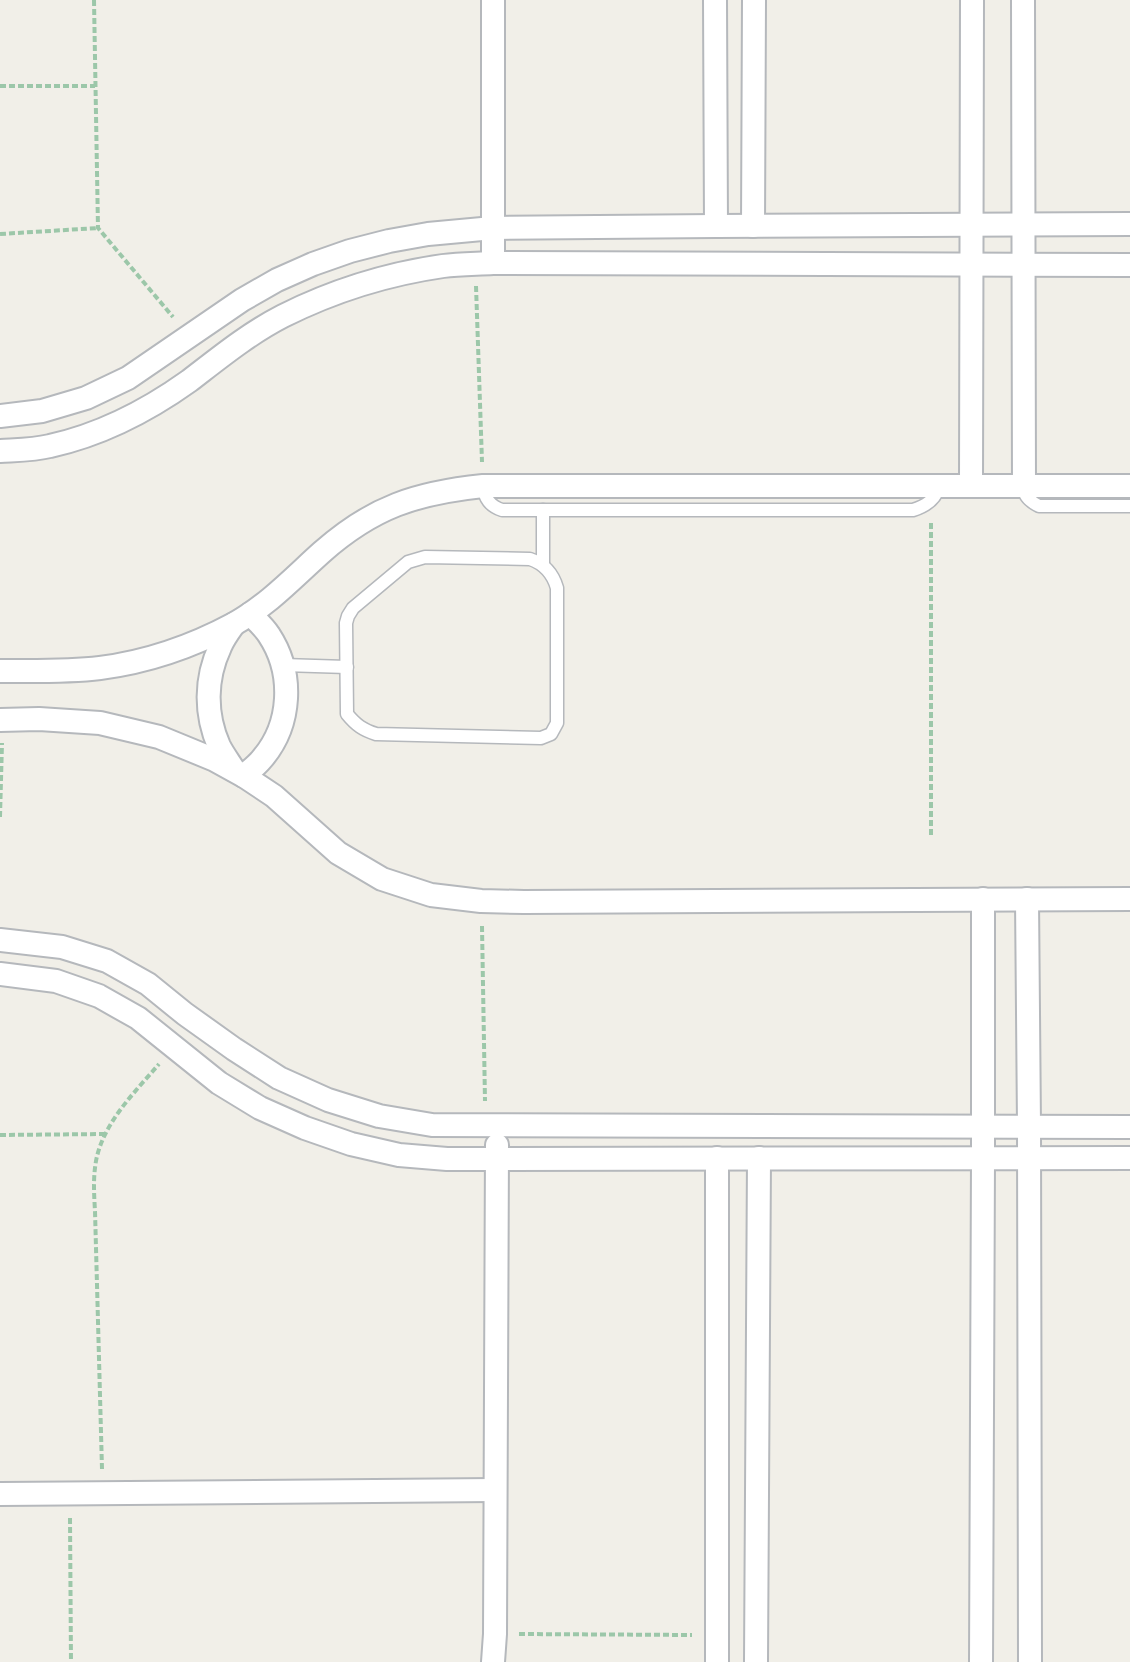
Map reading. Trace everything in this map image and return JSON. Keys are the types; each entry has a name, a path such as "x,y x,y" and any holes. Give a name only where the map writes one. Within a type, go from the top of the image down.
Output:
{"street":[{"path":"484,263 493,228 493,0"},
{"path":"715,0 716,226"},
{"path":"753,226 754,0"},
{"path":"971,486 972,0"},
{"path":"1023,0 1024,486"},
{"path":"0,416 42,411 86,398 128,378 242,300 277,280 322,261 389,241 428,234 493,228 1130,224"},
{"path":"0,451 48,447 98,432 145,410 242,340 281,317 333,294 387,276 443,266 484,263 1130,265"},
{"path":"0,671 100,668 146,660 191,645 242,619 287,586 349,529 380,511 413,498 448,490 483,486 935,494 971,486 1130,486"},
{"path":"239,773 261,760 268,751 283,720 287,697 283,665 268,632 242,619"},
{"path":"239,773 220,748 211,723 208,697 211,671 220,646 242,619"},
{"path":"2,720 39,719 100,723 159,736 239,773 283,804 338,853 382,879 431,895 481,901 1130,899"},
{"path":"981,1662 983,899"},
{"path":"1027,899 1030,1662"},
{"path":"0,940 62,946 107,961 148,984 185,1014 279,1078 328,1100 379,1116 432,1125 1130,1127"},
{"path":"0,974 56,981 99,996 138,1018 219,1083 260,1108 314,1132 351,1144 399,1155 447,1159 1130,1158"},
{"path":"491,1125 497,1158 495,1634 492,1662"},
{"path":"717,1158 717,1662"},
{"path":"756,1662 759,1158"},
{"path":"0,1494 495,1490"}],"lane":[{"path":"483,486 487,499 496,508 502,510 913,510 922,507 935,494"},
{"path":"1024,486 1023,490 1029,499 1039,506 1130,506"},
{"path":"543,510 543,565"},
{"path":"425,557 530,559 543,565 550,572 557,588 557,723 551,734 541,738 376,734 365,731 347,714 347,667 346,623 348,616 353,608 408,562 425,557"},
{"path":"283,665 347,667"}],"path":[{"path":"94,0 98,228 188,336"},
{"path":"0,86 95,86"},
{"path":"0,234 98,228"},
{"path":"483,486 484,263"},
{"path":"931,838 935,494"},
{"path":"0,817 2,720"},
{"path":"481,901 491,1125"},
{"path":"102,1493 93,1185 96,1159 106,1134 121,1109 172,1047"},
{"path":"0,1135 106,1134"},
{"path":"70,1493 71,1662"},
{"path":"495,1634 717,1635"}]}
